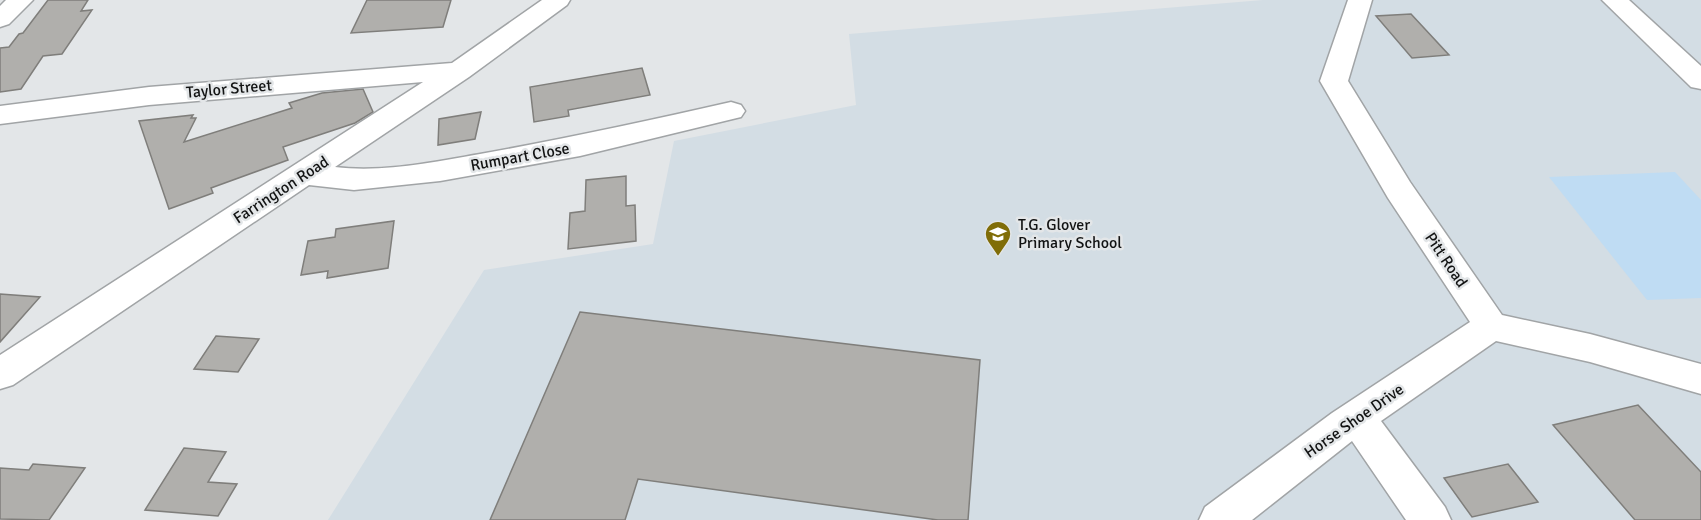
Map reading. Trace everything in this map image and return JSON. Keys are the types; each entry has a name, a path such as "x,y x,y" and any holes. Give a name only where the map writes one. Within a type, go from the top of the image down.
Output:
{"street":[{"path":"0,20 21,0"},
{"name":"Farrington Road","path":"0,374 459,71 558,0"},
{"name":"Pitt Road","path":"1360,0 1334,81 1399,190 1491,326"},
{"path":"1614,0 1701,81"},
{"name":"Taylor Street","path":"0,116 149,96 459,71"},
{"name":"Rumpart Close","path":"305,174 354,180 440,171 580,146 732,111"},
{"path":"1491,326 1590,348 1701,379"},
{"name":"Horse Shoe Drive","path":"1220,520 1357,417 1491,326"},
{"path":"1357,417 1430,520"}],"shaded area":[{"name":"T.G. Glover Primary School","path":"1263,0 1701,0 1701,520 328,520 484,270 653,244 674,141 856,105 849,34"},
{"path":"1675,172 1701,200 1701,298 1647,300 1549,177"}],"building":[{"path":"48,0 88,0 81,11 92,10 62,54 43,56 21,89 0,92 0,48 9,47 19,34 23,33"},
{"path":"367,0 451,0 443,27 351,33"},
{"path":"1411,14 1449,55 1412,58 1376,16"},
{"path":"642,68 650,95 568,110 569,116 534,122 530,87"},
{"path":"363,89 373,112 355,123 283,147 288,160 211,188 213,193 169,209 139,121 193,115 191,118 196,118 184,142 292,108 289,103 322,93"},
{"path":"481,112 475,139 438,145 439,119"},
{"path":"626,176 626,206 635,205 636,241 568,249 570,213 585,211 586,180"},
{"path":"394,221 388,268 327,278 328,271 301,275 308,241 335,237 336,229"},
{"path":"0,294 40,297 0,342"},
{"path":"580,312 980,360 968,520 938,520 638,479 625,520 490,520"},
{"path":"216,336 259,339 238,372 194,369"},
{"path":"1638,405 1701,472 1701,520 1635,520 1553,425"},
{"path":"184,448 226,452 208,482 237,484 218,516 145,510"},
{"path":"33,464 85,468 49,520 0,519 0,468 29,470"},
{"path":"1508,464 1538,502 1472,517 1444,478"}],"place":[{"name":"T.G. Glover Primary School","path":"998,257"}]}
